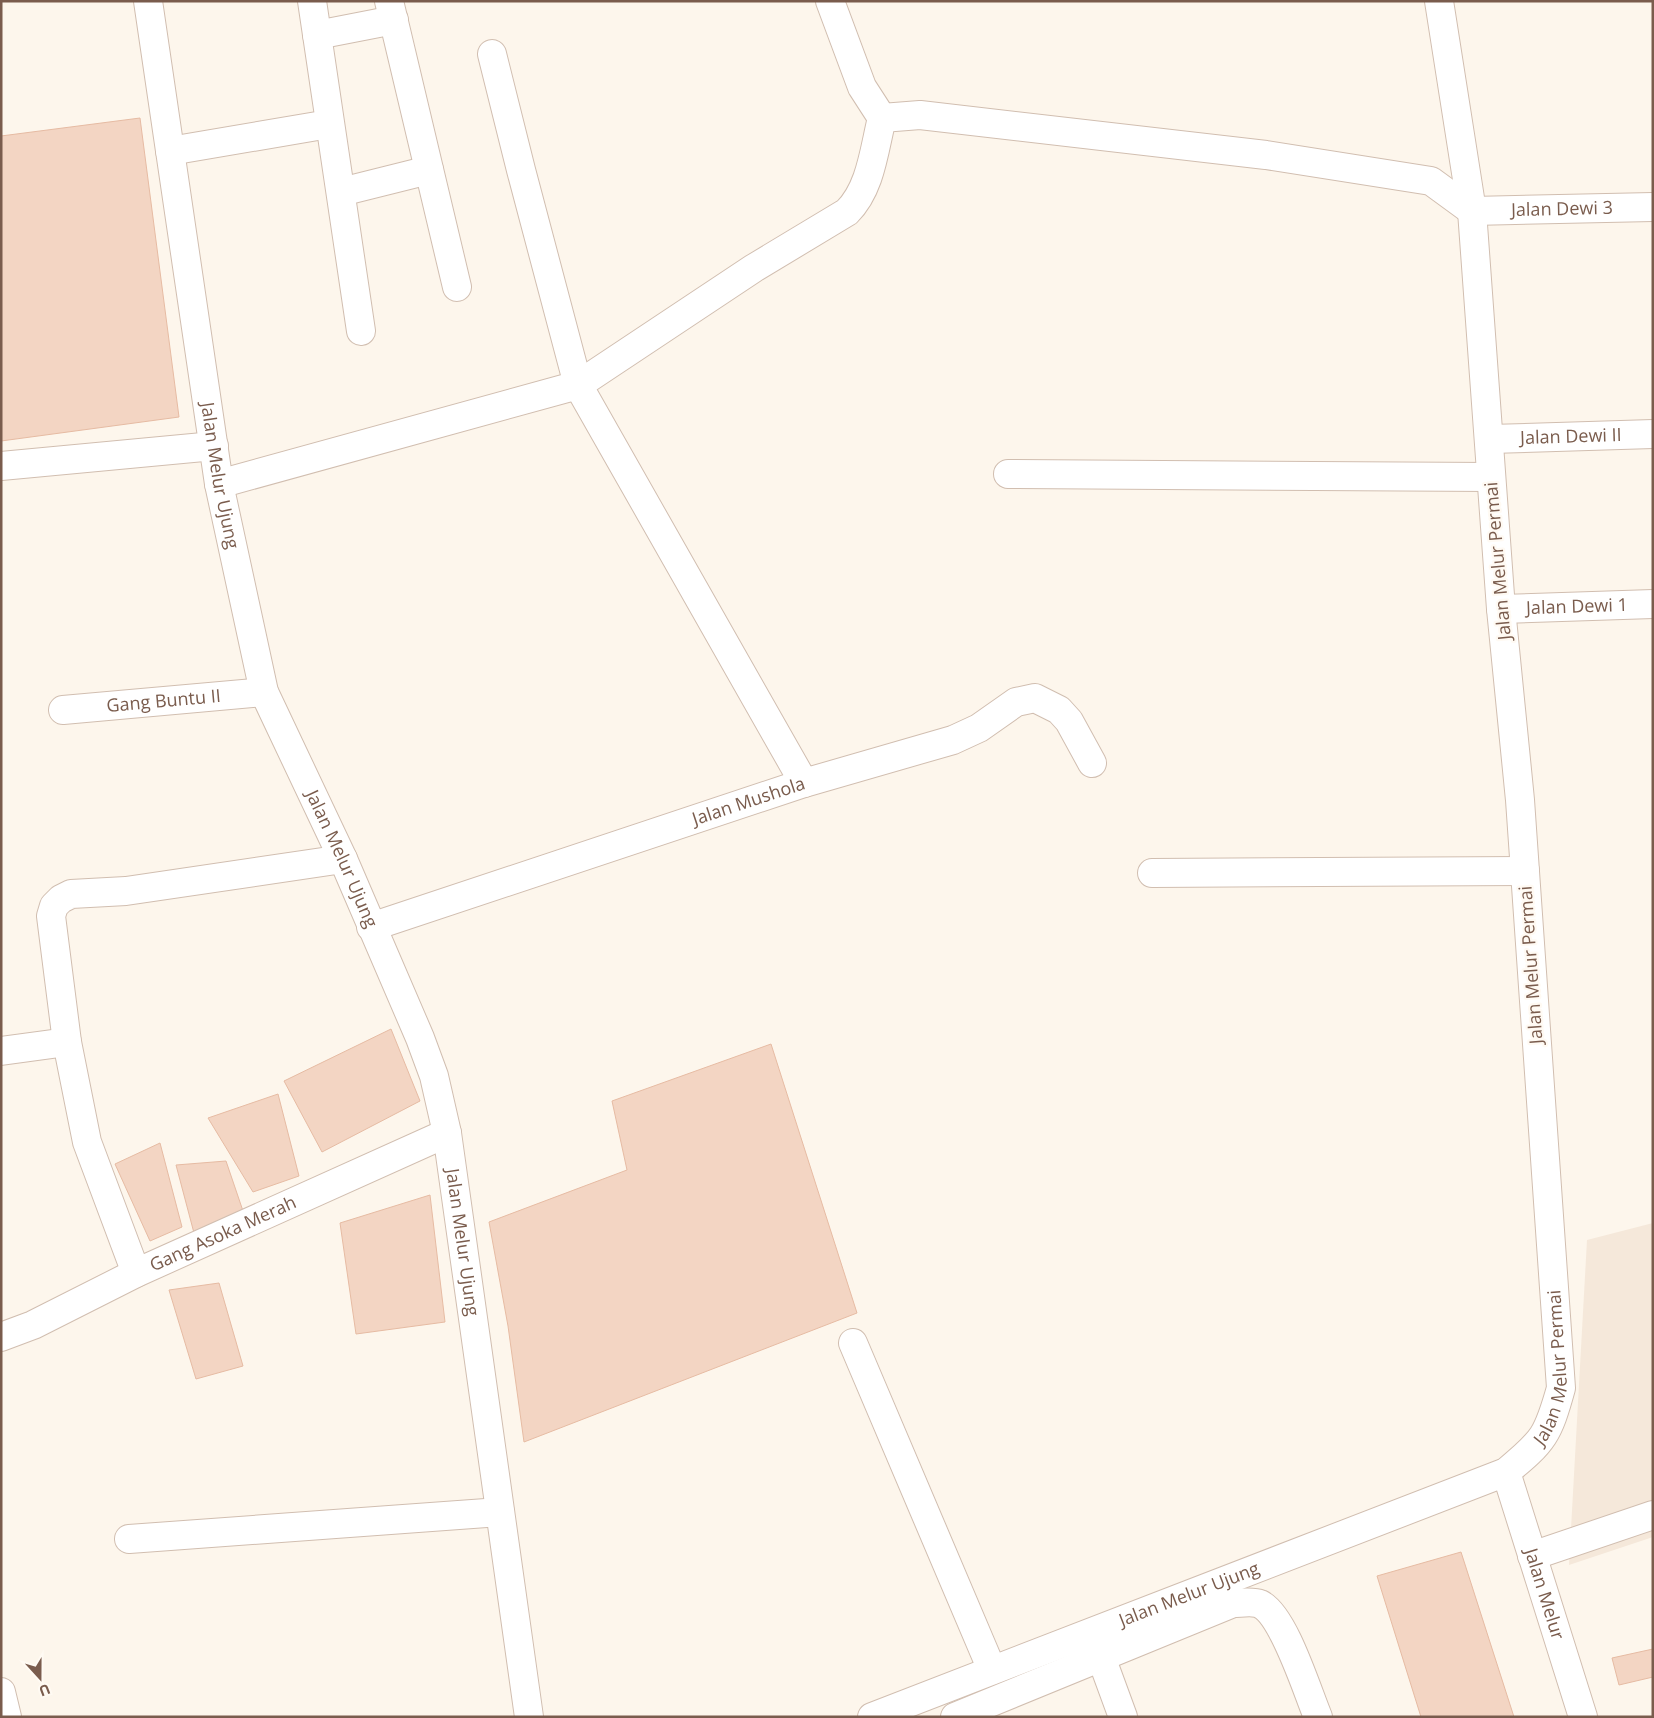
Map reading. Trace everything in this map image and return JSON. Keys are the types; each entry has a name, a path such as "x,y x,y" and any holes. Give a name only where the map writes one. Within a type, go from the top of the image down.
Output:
{"street":[{"name":"Jalan Melur Ujung","path":"148,1 220,484 264,692 343,859 420,1038 434,1076 447,1133 529,1717"},
{"path":"312,1 361,331"},
{"path":"220,484 578,385 754,268 847,212 858,201 865,188 882,118 862,87 830,1"},
{"name":"Jalan Melur Permai","path":"1440,1 1472,211 1501,609 1520,800 1561,1388 1550,1426 1535,1448 1506,1472"},
{"path":"317,35 391,11 457,287"},
{"path":"492,54 578,385 804,783"},
{"path":"882,118 920,115 1266,154 1431,181 1472,211"},
{"path":"170,151 330,124"},
{"path":"341,192 429,170"},
{"name":"Jalan Dewi 3","path":"1472,211 1653,207"},
{"name":"Jalan Dewi II","path":"1490,439 1653,434"},
{"path":"1,466 214,446"},
{"path":"1008,474 1491,477"},
{"name":"Jalan Dewi 1","path":"1501,609 1653,604"},
{"name":"Gang Buntu II","path":"63,710 264,692"},
{"name":"Jalan Mushola","path":"371,927 804,783 953,740 979,728 1016,702 1035,698 1059,710 1069,721 1092,763"},
{"path":"136,1273 87,1142 67,1042 51,916 54,906 61,899 71,894 126,891 343,859"},
{"path":"1152,873 1525,871"},
{"path":"1,1051 67,1042"},
{"name":"Gang Asoka Merah","path":"1,1337 33,1325 136,1273 447,1133"},
{"path":"853,1343 992,1670"},
{"name":"Jalan Melur Ujung","path":"872,1717 936,1705 992,1670 1506,1472"},
{"name":"Jalan Melur","path":"1506,1472 1583,1717"},
{"path":"129,1539 500,1512"},
{"path":"1532,1556 1653,1515"},
{"path":"955,1717 1233,1603 1258,1604 1272,1612 1283,1631 1318,1717"},
{"path":"1102,1657 1124,1717"},
{"path":"1,1692 7,1717"}],"shaded area":[{"path":"1653,1223 1653,1537 1569,1565 1587,1240"}],"building":[{"path":"140,118 179,417 1,441 1,136"},
{"path":"391,1029 420,1101 322,1152 284,1081"},
{"path":"771,1044 857,1313 524,1442 508,1326 489,1222 627,1170 612,1101"},
{"path":"278,1094 299,1176 253,1192 208,1118"},
{"path":"160,1143 182,1227 150,1241 115,1164"},
{"path":"226,1161 243,1211 194,1233 176,1165"},
{"path":"430,1195 445,1322 356,1334 340,1223"},
{"path":"219,1283 243,1366 196,1379 169,1290"},
{"path":"1461,1552 1514,1717 1421,1717 1377,1576"},
{"path":"1653,1649 1653,1677 1619,1685 1612,1658"}]}
